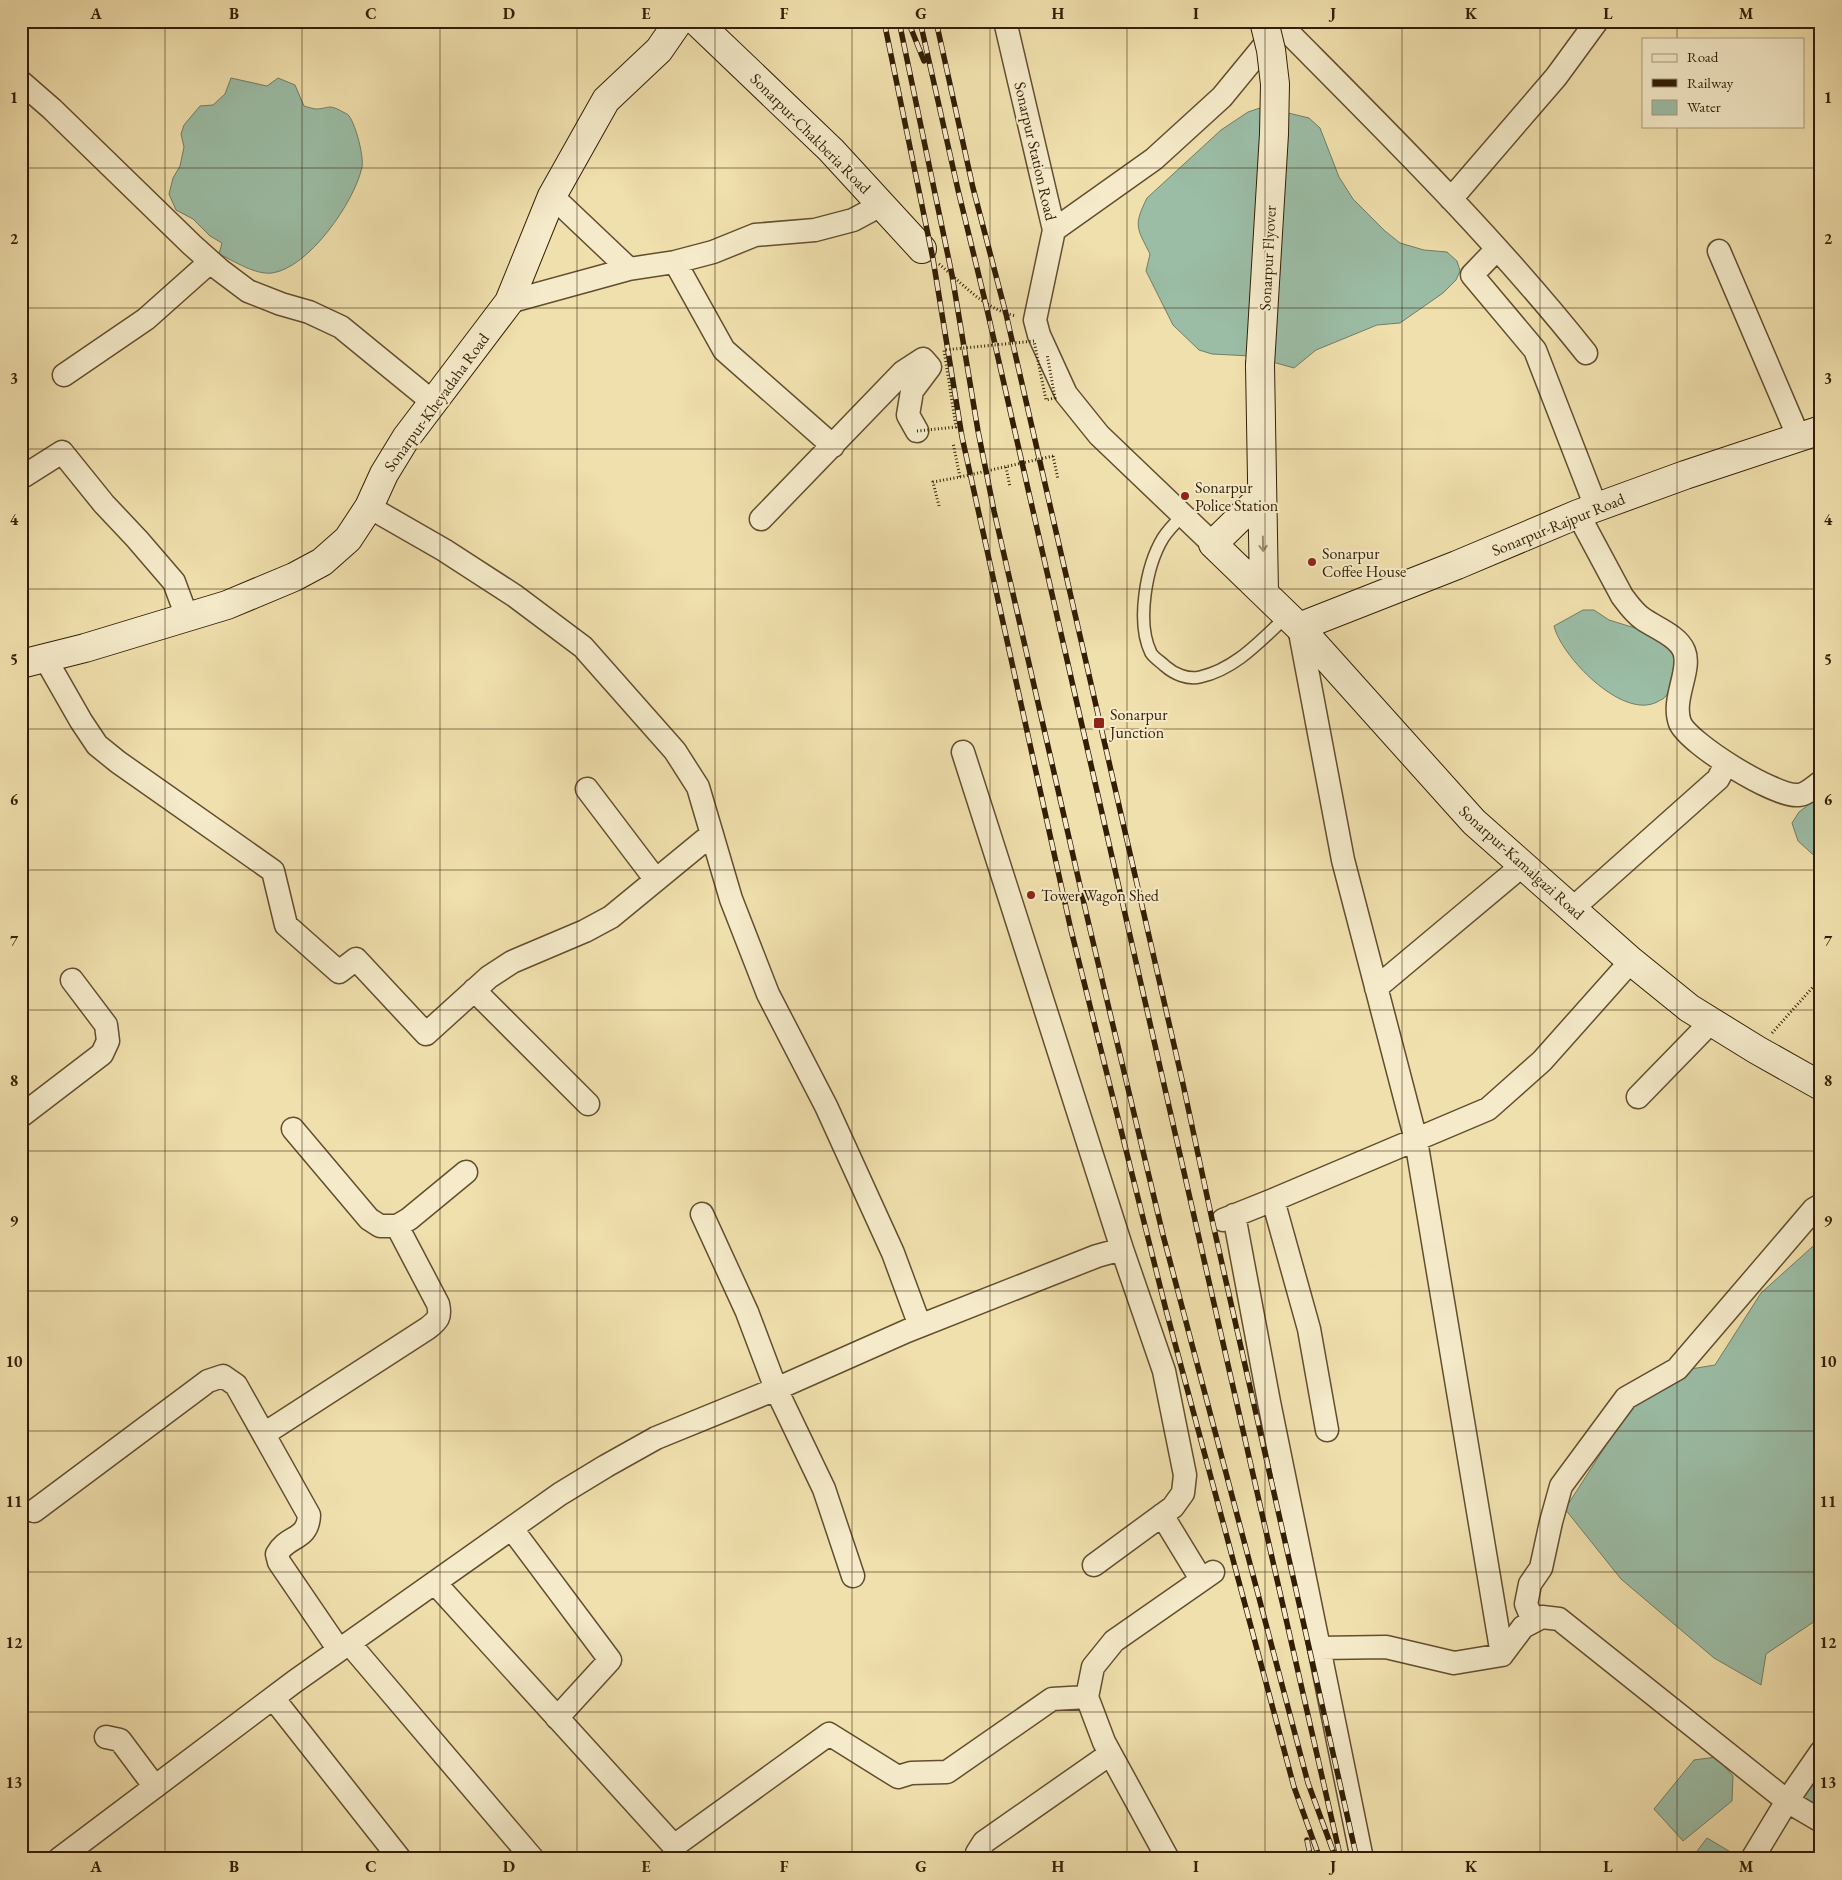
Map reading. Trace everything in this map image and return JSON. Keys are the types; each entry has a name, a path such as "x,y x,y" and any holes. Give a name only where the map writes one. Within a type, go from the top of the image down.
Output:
{"main road":[{"name":"Sonarpur-Kheyadaha Road","path":"33,661 227,605 294,577 322,562 348,539 369,507 384,474 406,438 509,302 552,196 606,100 659,50 679,21"},
{"name":"Sonarpur-Chakberia Road","path":"696,21 831,150 922,249"},
{"name":"Sonarpur Flyover","path":"1264,592 1260,365 1274,134 1275,84 1271,50 1276,22"},
{"name":"Sonarpur-Rajpur Road","path":"1293,622 1457,565 1587,510 1685,475 1810,434"},
{"path":"1262,496 1213,544 1264,592"},
{"name":"Sonarpur-Kamalgazi Road","path":"1264,592 1474,822 1522,865 1631,961 1689,1008 1757,1050 1821,1086"}],"street":[{"name":"Sonarpur Station Road","path":"1006,21 1054,230 1035,320 1039,335 1066,394 1099,435 1213,544"},
{"path":"1452,199 1556,76 1597,21"},
{"path":"1054,230 1154,159 1222,96 1276,22 1452,199 1551,309 1586,353"},
{"path":"21,82 52,109 210,262 248,291 281,304 309,312 341,327 434,403"},
{"path":"552,196 629,269"},
{"path":"509,302 629,269 675,262 713,252 755,235 815,230 853,220 881,205"},
{"path":"1497,249 1472,275 1535,350 1587,510 1622,596 1641,617 1678,642 1685,652 1686,662 1677,704 1680,721 1686,734 1726,764 1786,794 1800,796 1821,782"},
{"path":"1719,251 1810,434"},
{"path":"64,376 146,319 210,262"},
{"path":"675,262 724,350 833,446"},
{"path":"761,519 903,372 923,360 930,367 912,391 908,415 917,432"},
{"path":"21,474 24,476 62,452 104,504 137,538 174,582 187,617"},
{"path":"369,507 444,550 499,586 584,647 675,751 698,788 731,900 768,994 826,1106 893,1253 920,1326"},
{"path":"1293,622 1343,860 1416,1140 1502,1655"},
{"path":"33,661 81,721 96,744 118,762 273,872 286,925 338,972 356,959 426,1034 489,977 512,962 585,931 611,917 712,834"},
{"path":"963,752 1122,1249 1164,1371 1185,1474 1183,1493 1173,1507 1094,1565"},
{"path":"1572,909 1718,779 1726,764"},
{"path":"587,789 656,880"},
{"path":"1376,988 1522,865"},
{"path":"1362,1859 1269,1402 1228,1218 1488,1109 1542,1061 1631,961"},
{"path":"21,1116 102,1054 108,1041 106,1025 72,980"},
{"path":"474,990 588,1104"},
{"path":"1638,1097 1711,1022"},
{"path":"293,1129 369,1219 380,1226 397,1226 409,1219 466,1172"},
{"path":"1273,1200 1309,1329 1327,1430"},
{"path":"1533,1622 1526,1604 1530,1584 1541,1568 1561,1486 1626,1398 1677,1369 1814,1209 1821,1205"},
{"path":"702,1214 747,1312 776,1388 824,1489 853,1576"},
{"path":"264,1434 438,1320 440,1313 438,1304 397,1226"},
{"path":"71,1855 155,1787 344,1646 590,1476 656,1438 920,1326 1098,1256 1122,1249"},
{"path":"34,1511 208,1381 223,1376 236,1385 309,1515 305,1531 280,1548 277,1554 279,1562 344,1646 533,1859"},
{"path":"1162,1515 1207,1576 1114,1641 1093,1667 1087,1697 1104,1742 1168,1859"},
{"path":"512,1529 610,1660 558,1718"},
{"path":"435,1583 674,1846 829,1734 898,1777 911,1773 947,1772 1052,1699 1087,1697"},
{"path":"1319,1648 1386,1647 1454,1663 1502,1655 1523,1626 1542,1616 1559,1619 1787,1801 1821,1821"},
{"path":"273,1698 400,1859"},
{"path":"106,1737 120,1740 155,1787"},
{"path":"1752,1859 1787,1801 1821,1752"},
{"path":"978,1859 976,1853 984,1842 1110,1754"}],"lane":[{"path":"1183,515 1163,537 1154,556 1148,578 1144,605 1144,628 1152,654 1175,673 1182,676 1199,678 1218,671 1240,659 1293,622"}],"path":[{"path":"922,249 986,305 1006,314 1035,320"},
{"path":"917,432 956,426 944,350 1034,341 1046,400 1055,398 1047,354"},
{"path":"952,443 960,477"},
{"path":"939,506 933,482 1054,456 1058,479"},
{"path":"1006,467 1010,488"},
{"path":"1757,1050 1821,978"}],"water":[{"path":"231,78 267,86 278,78 295,85 304,106 315,109 331,107 348,115 357,133 361,149 362,167 358,181 340,214 328,231 301,259 286,268 272,273 252,270 219,254 222,243 210,236 193,219 176,210 169,194 173,178 180,166 184,147 181,134 184,125 200,106 213,105 225,94"},
{"path":"1263,107 1309,118 1320,128 1339,177 1353,199 1400,243 1424,250 1447,252 1457,261 1460,271 1456,280 1443,293 1400,323 1377,325 1316,350 1294,368 1251,356 1212,354 1199,350 1173,325 1146,271 1150,254 1138,227 1138,221 1147,198 1221,130 1248,112"},
{"path":"1583,610 1594,610 1609,620 1648,632 1667,648 1677,651 1672,680 1665,697 1657,702 1643,705 1627,702 1611,694 1580,668 1559,639 1554,626"},
{"path":"1821,795 1821,860 1819,860 1798,841 1792,823 1799,812"},
{"path":"1821,1239 1821,1617 1766,1654 1761,1685 1714,1658 1621,1579 1565,1509 1639,1394 1660,1374 1715,1365 1761,1293"},
{"path":"1716,1757 1733,1776 1732,1801 1683,1841 1654,1809 1694,1760"},
{"path":"1821,1768 1821,1820 1797,1800"},
{"path":"1707,1838 1739,1857 1739,1859 1691,1859"}],"railway":[{"path":"884,21 933,259 962,437 1071,930 1166,1310 1294,1787 1320,1859"},
{"path":"899,21 952,275 978,431 994,511 1089,925 1163,1235 1308,1783 1336,1859"},
{"path":"908,21 924,61"},
{"path":"920,21 1339,1851"},
{"path":"936,21 973,188 1006,314 1183,1084 1357,1859"},
{"path":"1307,1840 1311,1859"}],"place":[{"name":"Sonarpur Police Station","path":"1185,496"},
{"name":"Sonarpur Coffee House","path":"1312,562"},
{"name":"Sonarpur Junction","path":"1099,723"},
{"name":"Tower Wagon Shed","path":"1031,895"}]}
